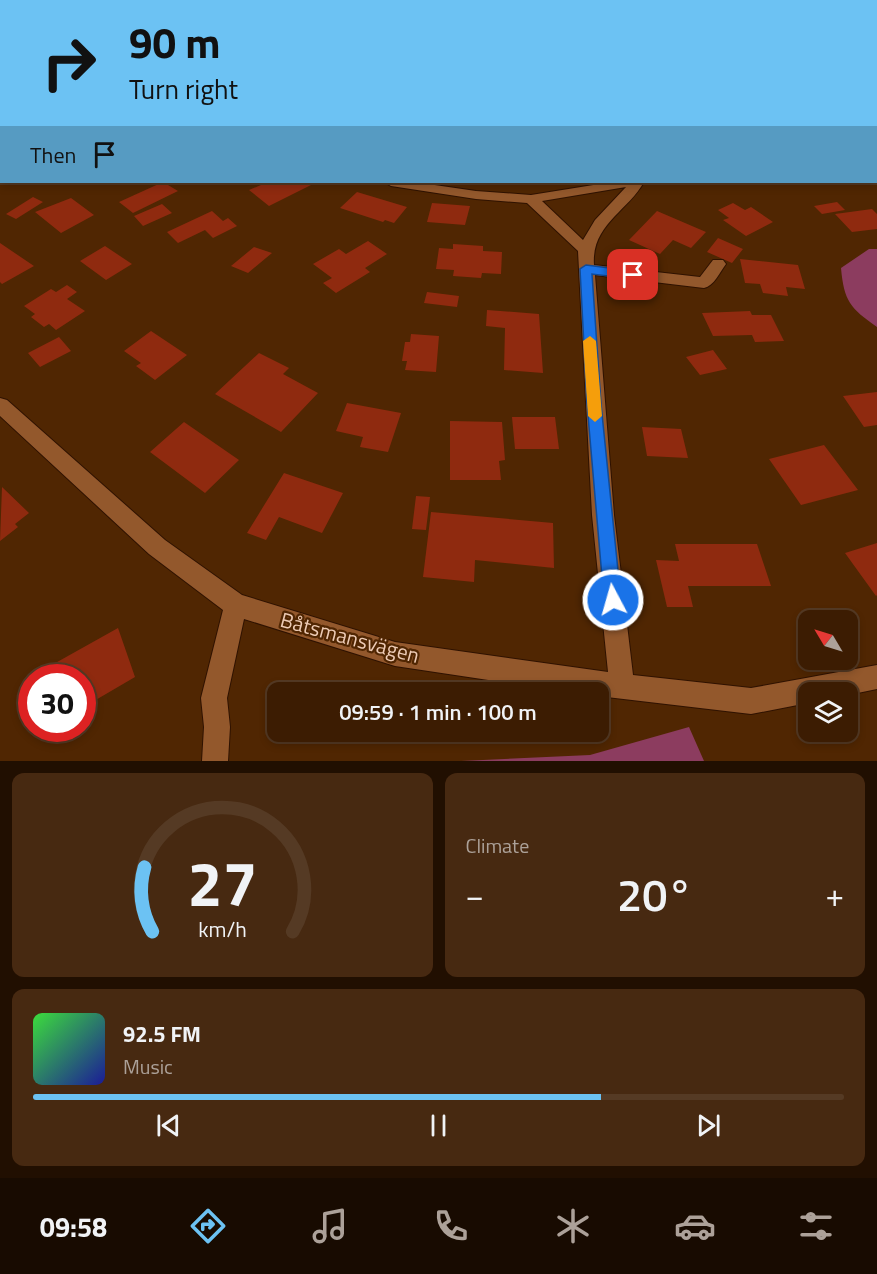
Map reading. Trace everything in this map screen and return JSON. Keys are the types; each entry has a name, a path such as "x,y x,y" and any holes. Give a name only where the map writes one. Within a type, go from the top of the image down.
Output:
{"street":[{"path":"398,183 476,195 531,199 627,183"},
{"path":"622,686 603,515 585,250 600,223 637,183"},
{"path":"531,199 585,250"},
{"path":"586,269 704,283 718,264"},
{"name":"Båtsmansvägen","path":"0,405 157,547 236,605 394,654 622,686 752,701 877,676"},
{"path":"215,761 217,727 214,698 236,605"}],"shaded area":[{"path":"869,249 877,249 877,327 850,303 844,288 841,268"},
{"path":"689,727 704,761 461,761 590,755"}],"building":[{"path":"161,183 178,191 133,213 119,202"},
{"path":"266,183 315,183 269,206 249,190"},
{"path":"357,192 407,207 394,223 385,220 383,222 340,208"},
{"path":"33,197 43,202 16,219 6,214"},
{"path":"71,198 94,215 61,233 35,212"},
{"path":"837,202 845,210 822,214 814,206"},
{"path":"432,203 470,206 465,225 427,222"},
{"path":"733,203 745,210 751,207 773,222 746,236 723,220 729,218 718,210"},
{"path":"162,204 172,213 143,226 134,216"},
{"path":"872,209 877,214 877,229 852,232 835,214"},
{"path":"212,211 223,221 228,218 237,226 213,238 205,230 178,243 167,232"},
{"path":"657,211 706,232 691,248 673,240 660,254 629,240"},
{"path":"718,238 743,249 732,263 707,252"},
{"path":"368,241 387,254 365,268 370,272 336,293 323,283 332,278 313,264 339,249 346,254"},
{"path":"0,243 34,266 2,284 0,282"},
{"path":"453,244 483,246 483,251 502,252 501,274 482,273 481,278 453,276 454,270 436,269 439,248 453,249"},
{"path":"105,246 132,264 106,280 80,261"},
{"path":"254,247 272,253 248,273 231,266"},
{"path":"740,259 798,265 805,289 786,287 788,296 763,293 760,284 745,283"},
{"path":"67,285 77,292 67,299 85,311 56,330 49,324 44,327 31,317 35,314 24,306 51,289 56,292"},
{"path":"427,292 459,296 457,307 424,303"},
{"path":"487,310 539,314 543,373 504,370 505,328 486,326"},
{"path":"750,311 752,315 771,315 784,341 755,342 752,335 713,336 702,313"},
{"path":"151,331 187,355 155,380 136,366 141,363 124,351"},
{"path":"411,334 439,336 436,372 405,370 407,361 402,361 405,342 410,342"},
{"path":"59,337 71,351 40,367 28,353"},
{"path":"713,350 727,369 700,375 686,357"},
{"path":"259,353 289,368 283,374 318,393 281,432 215,394"},
{"path":"877,392 877,425 864,427 843,396"},
{"path":"347,403 401,413 388,452 360,447 363,437 336,431"},
{"path":"512,417 555,417 559,449 515,449"},
{"path":"450,421 502,422 505,460 499,461 501,480 450,480"},
{"path":"184,422 239,460 205,493 150,452"},
{"path":"642,427 681,429 688,458 647,456"},
{"path":"824,445 858,490 801,505 769,459"},
{"path":"284,473 343,493 322,533 279,517 266,540 247,533"},
{"path":"2,487 29,513 15,524 18,527 0,541"},
{"path":"416,496 430,497 426,530 412,529"},
{"path":"431,512 553,523 554,568 475,560 474,582 423,577"},
{"path":"877,543 877,595 876,596 845,553"},
{"path":"675,544 757,544 771,586 688,586 693,607 667,607 656,560 679,561"},
{"path":"118,628 135,677 96,700 96,664 54,664"}],"slow traffic":[{"path":"590,341 595,416"}],"route":[{"path":"613,600 603,515 592,381 586,269 633,275"}]}
